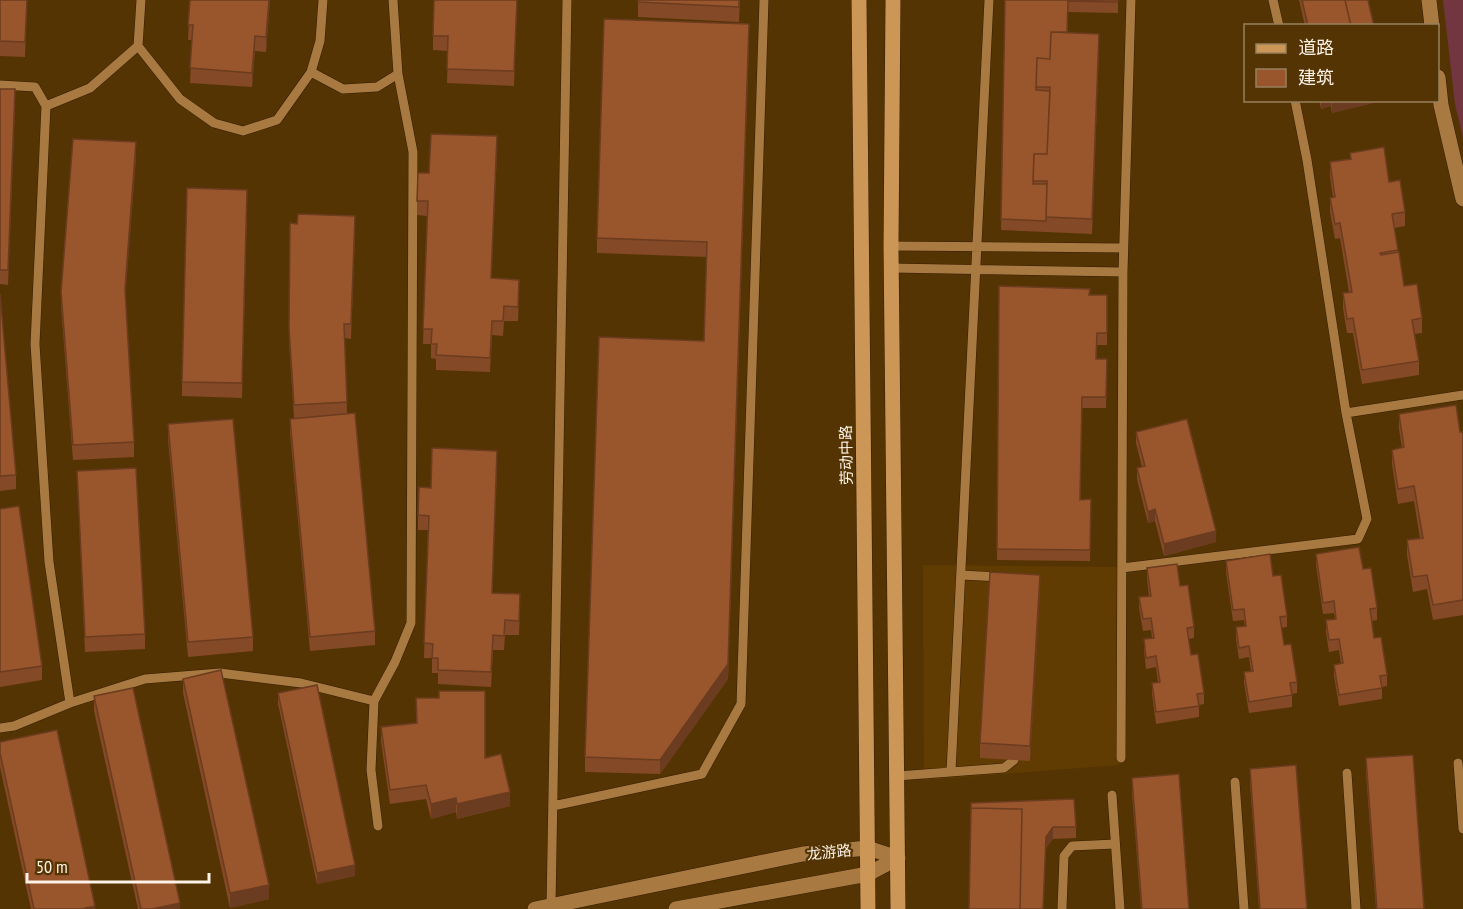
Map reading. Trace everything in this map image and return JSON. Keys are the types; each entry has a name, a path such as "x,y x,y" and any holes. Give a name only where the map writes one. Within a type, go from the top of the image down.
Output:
{"main road":[{"name":"劳动中路","path":"858,0 868,909"},
{"path":"894,0 891,268 898,909"},
{"path":"1429,0 1432,24"},
{"path":"1439,91 1463,199"},
{"name":"龙游路","path":"535,909 803,854 868,848 898,858"},
{"name":"龙游路","path":"676,909 868,874 898,858"}],"lane":[{"path":"141,0 138,46 180,99 214,123 243,131 278,120 311,72 320,41 323,0"},
{"path":"378,826 371,770 374,701 395,662 411,623 413,152 398,74 393,0"},
{"path":"551,906 567,0"},
{"path":"553,806 702,774 741,704 764,0"},
{"path":"951,772 989,0"},
{"path":"1121,758 1123,248 1131,0"},
{"path":"1273,0 1279,24"},
{"path":"46,106 90,88 138,46"},
{"path":"311,72 343,89 377,87 398,74"},
{"path":"0,85 34,87 46,106 35,344 49,562 70,703"},
{"path":"1122,568 1358,539 1368,519 1346,413 1307,160 1295,102"},
{"path":"891,246 1123,248"},
{"path":"891,268 1123,272"},
{"path":"1346,413 1463,395"},
{"path":"961,575 1012,577"},
{"path":"0,728 14,726 70,703 145,680 220,674 301,683 374,701"},
{"path":"897,776 1004,768 1014,760"},
{"path":"1458,763 1463,829"},
{"path":"1347,773 1356,909"},
{"path":"1235,782 1244,909"},
{"path":"1112,795 1120,909"},
{"path":"1062,909 1064,856 1072,846 1115,844"}],"shaded area":[{"path":"1443,0 1463,0 1463,138 1455,104"},
{"path":"923,565 1118,567 1119,765 924,780"}],"building":[{"path":"0,0 27,0 25,42 0,41"},
{"path":"190,0 269,0 266,37 255,36 252,73 190,68 193,25 188,25"},
{"path":"434,0 517,0 514,71 447,69 448,36 433,36"},
{"path":"638,0 739,0 739,7 638,2"},
{"path":"1005,0 1118,0 1118,2 1068,1 1067,32 1051,32 1050,59 1037,58 1036,90 1050,91 1047,154 1034,154 1033,184 1047,184 1046,221 1001,219"},
{"path":"1302,0 1345,0 1351,24 1308,24"},
{"path":"1345,0 1368,0 1374,24 1351,24"},
{"path":"604,19 749,24 728,664 660,760 585,757 599,337 704,341 707,242 597,238"},
{"path":"1051,32 1099,34 1092,219 1046,217 1047,181 1033,181 1034,154 1047,154 1050,87 1036,87 1037,58 1050,59"},
{"path":"0,89 15,89 8,270 0,270"},
{"path":"431,134 497,136 491,278 519,280 518,307 504,306 503,321 492,321 490,358 436,355 437,344 431,344 432,329 423,329 428,201 417,201 418,173 429,173"},
{"path":"73,139 136,142 125,289 134,442 73,445 61,292"},
{"path":"1384,147 1389,182 1400,180 1405,212 1392,214 1398,250 1380,253 1381,255 1399,252 1404,286 1417,284 1422,318 1412,320 1419,361 1362,370 1353,318 1347,319 1343,293 1352,292 1340,223 1335,224 1330,198 1335,197 1330,162 1351,159 1350,153"},
{"path":"187,188 247,190 242,383 182,382"},
{"path":"298,214 355,216 351,324 344,324 347,402 294,405 289,328 290,223 297,224"},
{"path":"999,286 1090,289 1089,295 1107,295 1107,333 1097,333 1096,359 1107,359 1106,397 1082,397 1080,500 1091,499 1090,550 997,549"},
{"path":"0,294 16,475 0,476"},
{"path":"1456,405 1460,432 1463,432 1463,600 1433,605 1427,575 1413,577 1407,540 1423,538 1414,486 1398,489 1392,450 1404,447 1399,414"},
{"path":"355,413 375,631 310,637 290,419"},
{"path":"233,419 253,637 188,642 168,424"},
{"path":"1187,419 1216,531 1164,544 1155,509 1148,512 1137,468 1145,466 1136,432"},
{"path":"432,448 497,451 492,593 520,594 519,621 505,620 504,636 493,635 491,672 438,670 438,658 432,658 433,644 424,643 429,516 418,515 419,487 431,488"},
{"path":"136,468 145,634 85,637 77,471"},
{"path":"19,506 42,666 0,672 0,509"},
{"path":"1359,547 1363,569 1371,568 1377,608 1370,609 1374,638 1381,637 1387,675 1380,676 1382,688 1339,695 1334,665 1343,663 1339,639 1329,640 1326,620 1336,619 1334,601 1323,603 1316,554"},
{"path":"1270,554 1273,576 1281,575 1287,616 1280,617 1284,645 1291,644 1297,682 1290,683 1292,695 1249,702 1244,672 1253,671 1249,646 1239,648 1236,627 1246,626 1244,609 1233,610 1226,561"},
{"path":"1177,564 1180,586 1188,585 1194,627 1187,628 1191,655 1198,654 1204,693 1197,694 1199,706 1156,712 1152,683 1160,682 1156,656 1146,658 1144,639 1154,638 1151,618 1143,619 1139,597 1151,596 1147,568"},
{"path":"990,572 1040,575 1030,746 980,743"},
{"path":"221,670 269,885 230,893 183,679"},
{"path":"317,685 355,865 317,873 278,693"},
{"path":"133,688 180,903 152,909 141,909 94,696"},
{"path":"439,691 485,691 485,758 501,754 510,792 457,804 456,798 431,804 426,785 390,790 381,727 417,723 416,698 439,698"},
{"path":"57,730 95,906 82,909 34,909 0,753 0,742"},
{"path":"1413,755 1424,909 1377,909 1366,758"},
{"path":"1296,765 1307,909 1260,909 1250,769"},
{"path":"1179,774 1189,909 1142,909 1132,778"},
{"path":"1074,799 1076,827 1053,827 1046,837 1043,909 1020,909 1022,809 971,808 971,803"},
{"path":"971,808 1022,809 1020,909 969,909"}]}
